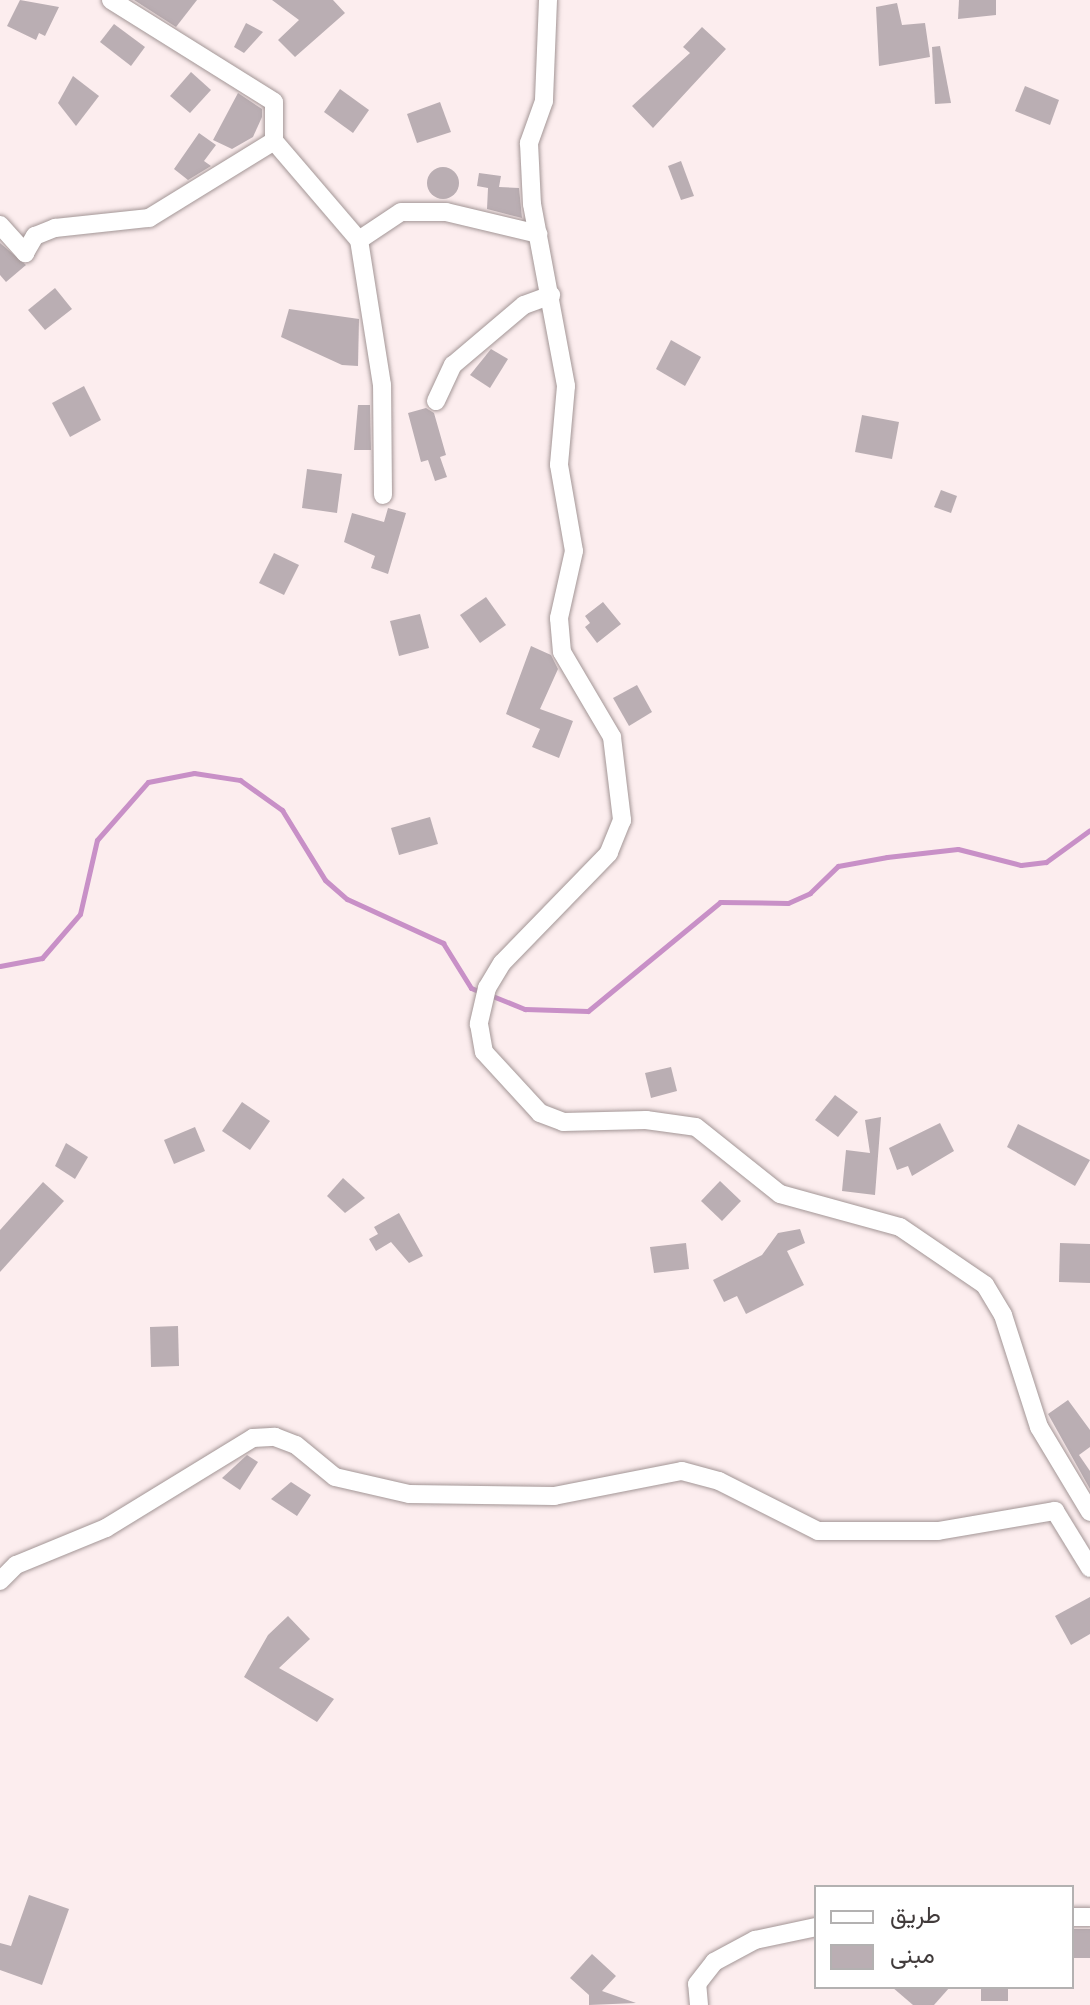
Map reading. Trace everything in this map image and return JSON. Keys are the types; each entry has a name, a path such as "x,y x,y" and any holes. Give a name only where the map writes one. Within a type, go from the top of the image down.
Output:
{"street":[{"path":"111,0 274,102 274,141 359,240 382,385 383,495"},
{"path":"548,0 544,101 529,143 538,234 566,386 559,465 563,515 574,551 559,618 562,652 612,737 622,820 609,853 502,963 487,988 479,1024 484,1052 540,1113 563,1122 646,1120 696,1127 780,1194 900,1227 985,1285 1003,1315 1039,1427 1090,1512"},
{"path":"0,225 25,253 35,236 55,228 149,218 274,141"},
{"path":"359,240 401,212 446,212 538,234"},
{"path":"436,401 453,365 524,305 551,295"},
{"path":"0,1581 16,1565 106,1528 242,1443 275,1437 296,1445 335,1477 409,1494 554,1496 682,1471 719,1481 818,1531 938,1531 1055,1511 1090,1568"},
{"path":"699,2005 697,1984 714,1962 755,1940 814,1927"}],"building":[{"path":"20,0 59,7 45,36 39,33 36,40 7,26"},
{"path":"134,0 197,0 176,27"},
{"path":"272,0 333,0 345,13 295,57 278,40 299,20"},
{"path":"959,0 996,0 996,15 958,19"},
{"path":"897,3 902,25 925,23 930,57 879,66 876,7"},
{"path":"246,23 263,32 244,53 234,47"},
{"path":"114,24 145,47 131,66 100,42"},
{"path":"702,27 726,49 653,128 632,106 690,53 683,47"},
{"path":"940,46 951,103 935,104 932,47"},
{"path":"191,72 211,90 190,113 170,96"},
{"path":"73,76 99,96 76,126 58,103"},
{"path":"1025,86 1059,100 1050,125 1015,111"},
{"path":"340,89 369,110 353,133 324,112"},
{"path":"238,93 262,109 262,117 253,137 232,149 213,140"},
{"path":"440,102 451,132 417,143 407,114"},
{"path":"199,133 216,145 204,161 211,166 188,180 174,169"},
{"path":"681,161 694,196 681,200 668,166"},
{"path":"443,167 454,172 459,183 454,194 443,199 432,194 427,183 432,172"},
{"path":"479,173 501,176 499,187 519,188 522,218 487,209 488,188 477,186"},
{"path":"0,243 26,265 6,282 0,275"},
{"path":"55,288 72,309 45,330 28,310"},
{"path":"289,309 359,319 358,366 342,365 281,337"},
{"path":"671,340 701,357 685,386 656,369"},
{"path":"491,349 508,359 490,388 470,375"},
{"path":"84,386 101,420 70,437 52,403"},
{"path":"358,405 370,405 371,450 354,450"},
{"path":"426,408 434,413 446,455 440,457 447,477 435,481 428,460 421,462 408,413"},
{"path":"862,415 899,422 892,459 855,452"},
{"path":"307,469 342,474 337,513 302,508"},
{"path":"941,490 957,496 951,513 934,507"},
{"path":"388,508 406,513 388,574 371,568 375,556 344,542 352,513 384,522"},
{"path":"274,553 299,565 284,595 259,583"},
{"path":"486,597 506,625 480,643 460,615"},
{"path":"603,602 621,624 597,643 585,627 590,623 585,616"},
{"path":"420,614 429,648 399,656 390,621"},
{"path":"531,646 551,655 558,669 540,709 573,721 559,758 532,747 540,729 506,714"},
{"path":"637,685 652,712 629,726 613,698"},
{"path":"430,817 438,844 399,855 391,828"},
{"path":"671,1067 677,1091 651,1098 645,1073"},
{"path":"835,1095 858,1112 838,1137 815,1120"},
{"path":"242,1102 270,1121 250,1150 222,1131"},
{"path":"881,1117 875,1195 842,1191 846,1150 870,1153 865,1120"},
{"path":"940,1123 954,1151 912,1176 908,1166 897,1170 889,1148"},
{"path":"1018,1124 1090,1160 1075,1186 1007,1147"},
{"path":"195,1127 205,1151 174,1164 164,1140"},
{"path":"66,1143 88,1157 75,1179 55,1166"},
{"path":"343,1178 365,1198 345,1213 327,1196"},
{"path":"720,1181 741,1201 722,1221 701,1201"},
{"path":"43,1182 64,1201 0,1272 0,1230"},
{"path":"399,1213 423,1256 409,1263 391,1242 376,1251 369,1239 378,1234 374,1227"},
{"path":"800,1229 805,1243 787,1251 804,1285 746,1314 737,1296 724,1302 713,1280 762,1255 778,1233"},
{"path":"686,1243 689,1269 654,1273 650,1247"},
{"path":"1060,1243 1090,1244 1090,1283 1059,1282"},
{"path":"178,1326 179,1366 151,1367 150,1327"},
{"path":"1068,1400 1090,1430 1090,1447 1079,1455 1090,1471 1090,1489 1048,1414"},
{"path":"247,1455 258,1462 240,1490 222,1478"},
{"path":"291,1482 311,1495 297,1516 271,1499"},
{"path":"1090,1597 1090,1634 1071,1645 1055,1616"},
{"path":"288,1616 310,1639 279,1668 334,1699 317,1722 244,1677 268,1635"},
{"path":"29,1895 69,1909 42,1985 0,1970 0,1943 11,1946"},
{"path":"1074,1929 1090,1929 1090,1958 1074,1958"},
{"path":"592,1954 616,1976 602,1991 636,2003 589,2005 589,1995 570,1978"},
{"path":"894,1989 948,1989 934,2005 913,2005"},
{"path":"981,1989 1008,1989 1008,2001 981,2001"}],"waterway":[{"path":"0,966 42,958 80,914 97,840 148,782 194,773 240,780 282,810 325,880 347,899 443,943 471,988 481,992"},
{"path":"490,995 525,1009 588,1011 720,902 788,903 810,893 838,866 887,857 958,849 1021,865 1046,862 1090,830"}]}
